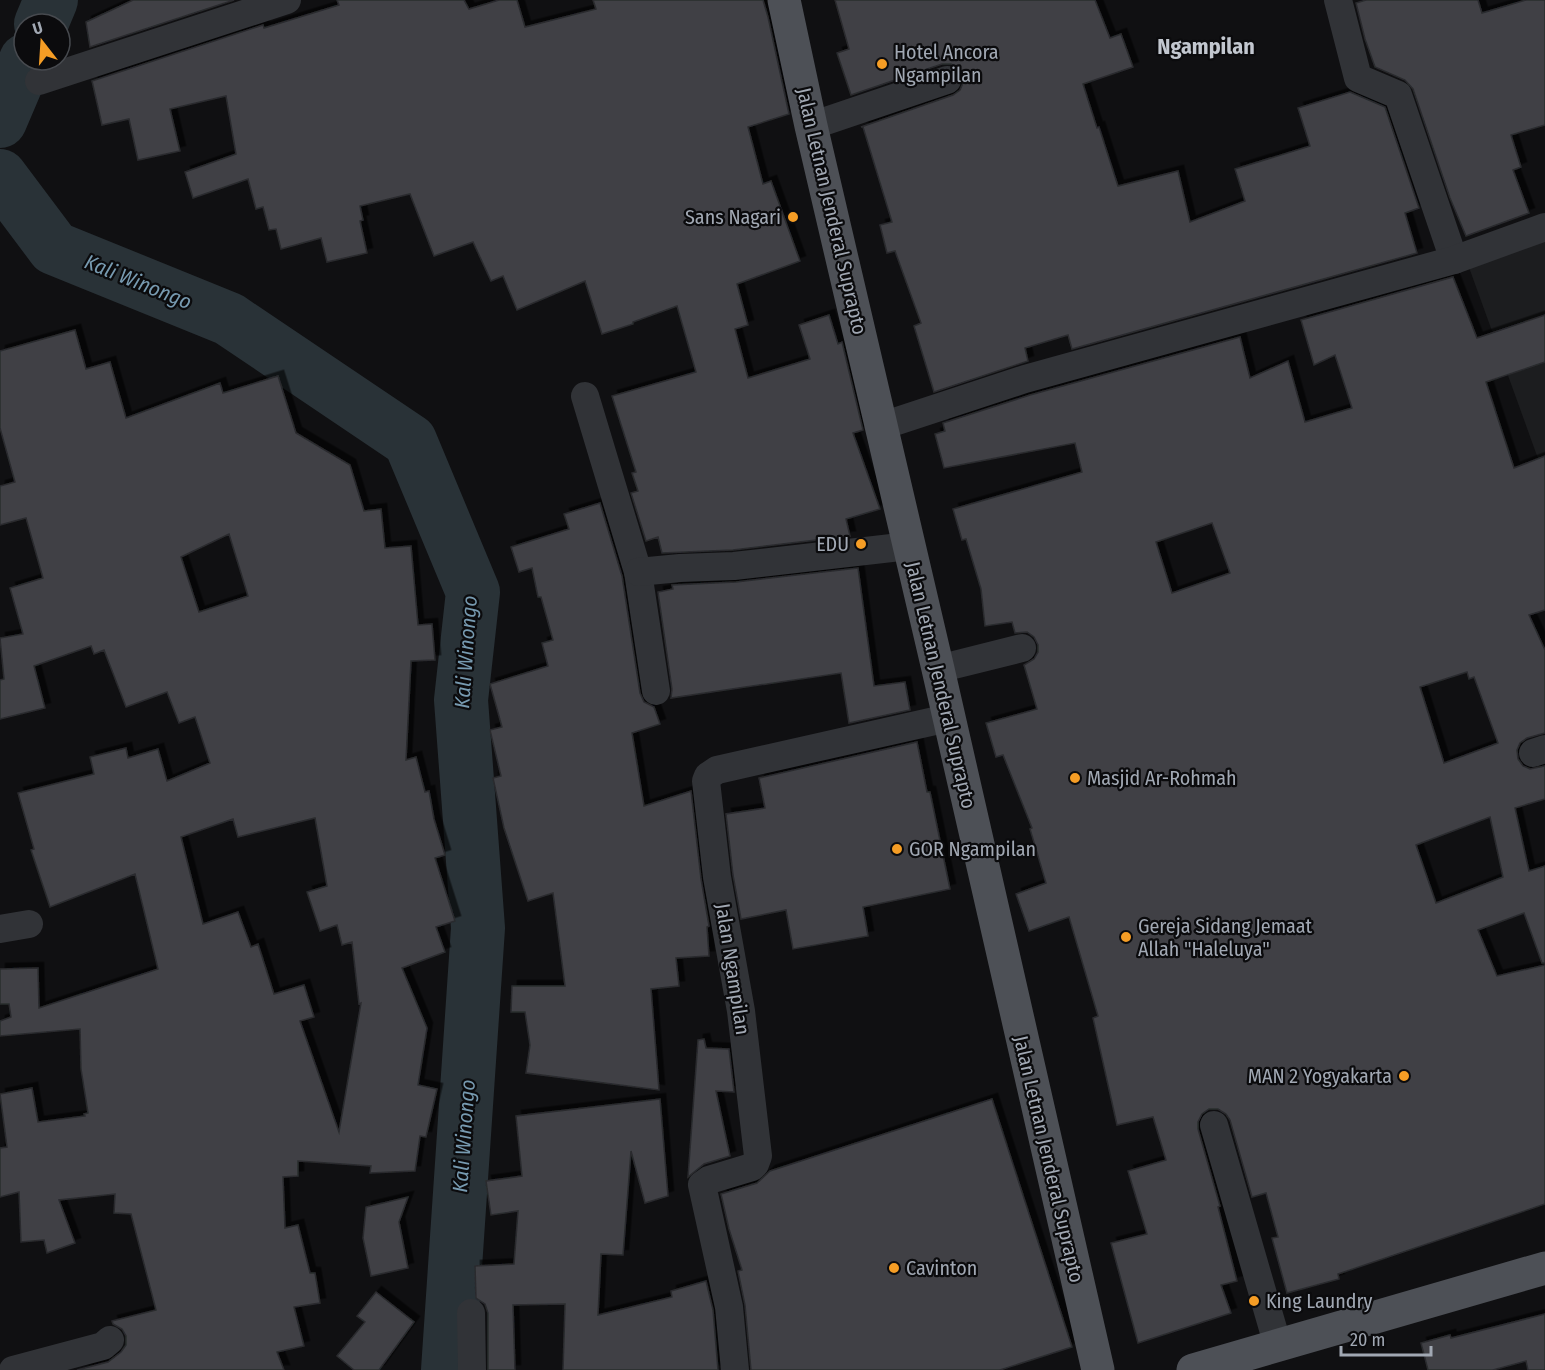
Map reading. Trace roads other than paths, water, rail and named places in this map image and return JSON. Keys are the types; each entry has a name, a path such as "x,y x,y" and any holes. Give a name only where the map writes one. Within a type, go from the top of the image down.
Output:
{"main road":[{"name":"Jalan Letnan Jenderal Suprapto","path":"784,0 811,126 1098,1370"},
{"path":"1208,1368 1545,1268"}],"street":[{"path":"39,81 287,0"},
{"path":"1338,0 1358,78 1398,94 1454,260"},
{"path":"811,126 947,80"},
{"path":"882,426 1025,379 1454,260 1545,227"},
{"path":"585,396 638,572 656,691"},
{"path":"638,572 734,566 909,546"},
{"path":"938,669 1022,648"},
{"name":"Jalan Ngampilan","path":"735,1370 729,1307 702,1185 709,1180 752,1167 758,1156 741,1011 717,878 706,781 708,776 717,770 948,718"},
{"path":"0,929 29,924"},
{"path":"1214,1125 1278,1346"},
{"path":"471,1313 472,1370"},
{"path":"13,1370 103,1346 110,1340"}],"waterway":[{"name":"Kali Winongo","path":"46,12 51,0"},
{"name":"Kali Winongo","path":"0,121 21,72"},
{"name":"Kali Winongo","path":"0,176 54,248 229,319 410,441 473,592 461,700 478,928 448,1370"}],"place":[{"name":"Hotel Ancora Ngampilan","path":"882,64"},
{"name":"Sans Nagari","path":"793,217"},
{"name":"EDU","path":"861,544"},
{"name":"Masjid Ar-Rohmah","path":"1075,778"},
{"name":"GOR Ngampilan","path":"897,849"},
{"name":"Gereja Sidang Jemaat Allah \"Haleluya\"","path":"1126,937"},
{"name":"MAN 2 Yogyakarta","path":"1404,1076"},
{"name":"Cavinton","path":"894,1268"},
{"name":"King Laundry","path":"1254,1301"}],"district":[{"name":"Ngampilan","path":"1206,46"}]}
